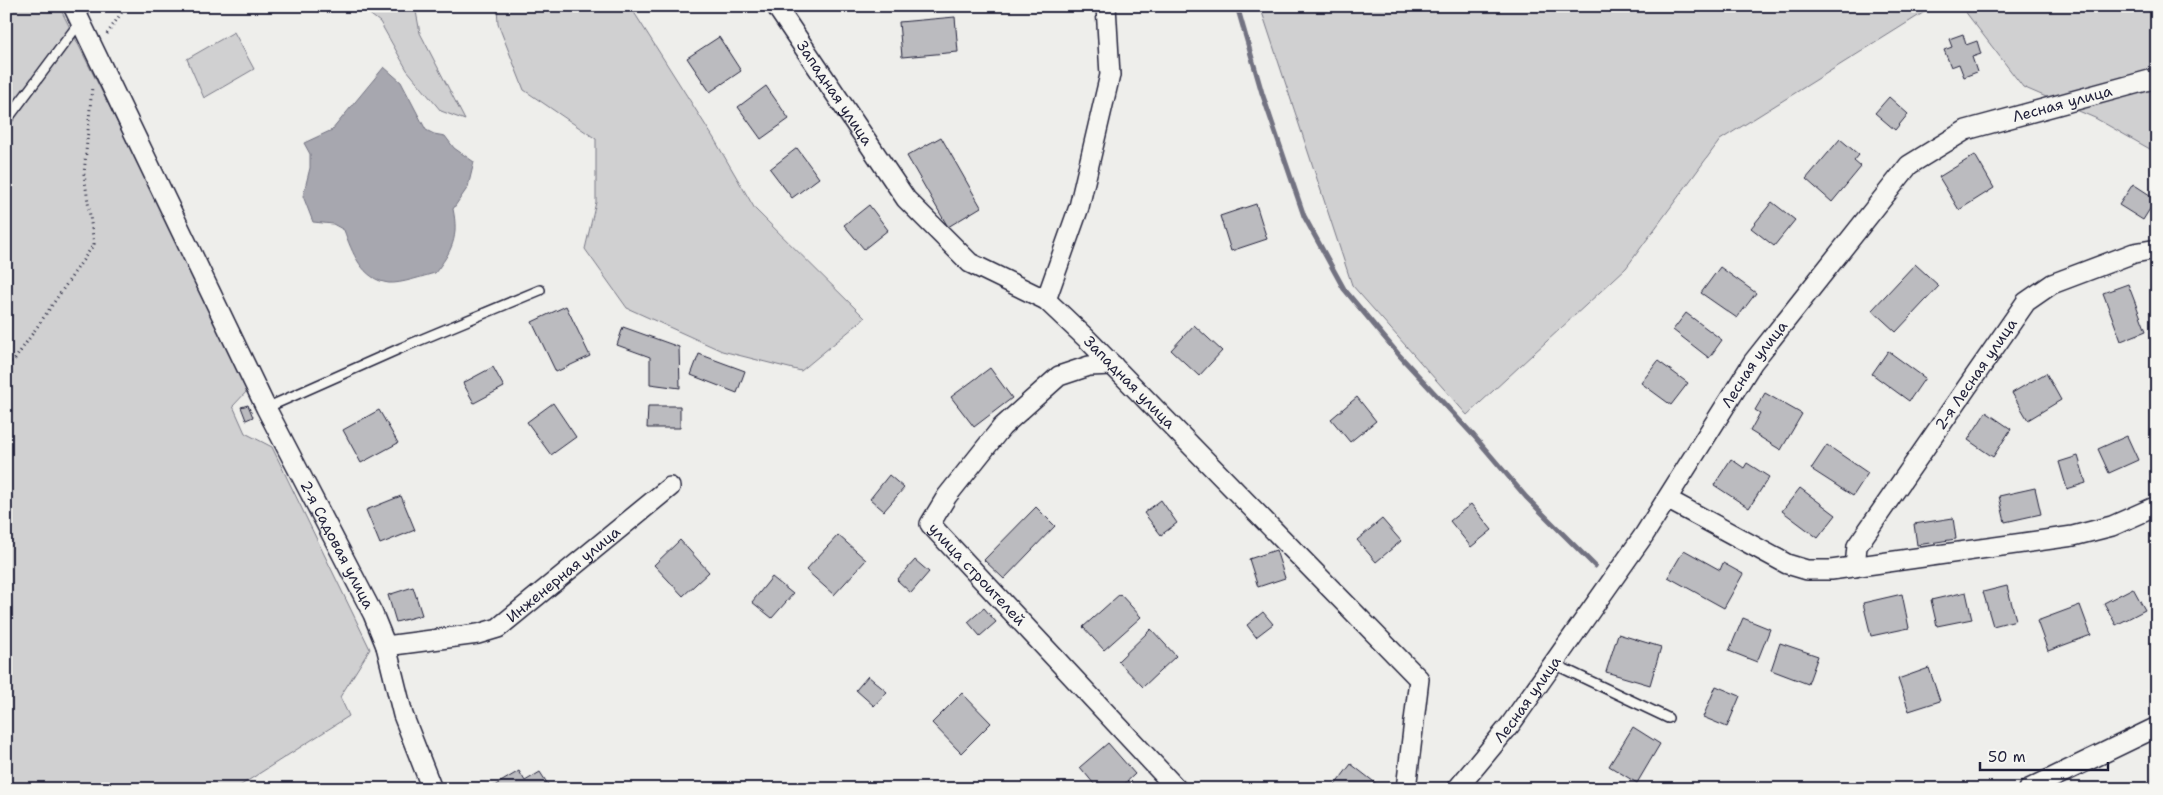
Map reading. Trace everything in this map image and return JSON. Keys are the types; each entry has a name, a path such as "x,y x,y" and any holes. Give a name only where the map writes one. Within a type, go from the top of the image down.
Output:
{"street":[{"path":"1046,300 1079,207 1110,75 1106,6"},
{"name":"Западная улица","path":"784,11 906,200 970,263 1046,300 1113,365 1419,679 1406,789"},
{"name":"2-я Садовая улица","path":"76,14 266,408 374,614 386,646 404,716 432,789"},
{"name":"Лесная улица","path":"1458,789 1510,726 1644,535 1753,362 1909,165 1966,130 2157,78"},
{"name":"2-я Лесная улица","path":"1854,566 1857,546 2026,302 2052,284 2134,253 2157,249"},
{"name":"улица строителей","path":"1113,365 1089,366 1059,376 1002,427 947,496 930,524 1177,789"},
{"name":"Инженерная улица","path":"386,646 478,634 498,628 670,487"},
{"path":"1667,499 1787,564 1807,570 1831,570 2073,536 2112,526 2157,506"},
{"path":"2029,789 2157,727"}],"lane":[{"path":"6,122 76,14"},
{"path":"266,408 401,348 540,290"},
{"path":"1554,664 1668,718"}],"path":[{"path":"95,52 126,6"},
{"path":"6,362 13,362 94,244 84,174 92,80"}],"shaded area":[{"path":"6,6 59,6 205,297 248,390 233,406 245,433 272,447 370,649 340,697 349,716 235,789 6,789"},
{"path":"359,6 415,6 420,33 465,120 441,111 407,70 380,22"},
{"path":"497,6 630,6 713,137 755,209 865,318 801,371 722,351 627,308 585,249 596,202 596,139 524,90 498,24"},
{"path":"1260,6 1934,6 1720,140 1626,268 1467,415 1352,285"},
{"path":"1961,6 2157,6 2157,153 2095,118 2023,87"},
{"path":"234,32 254,69 204,98 187,59"},
{"path":"384,67 401,82 426,130 445,136 454,148 474,162 468,187 453,209 455,228 453,243 446,258 435,273 394,283 380,281 365,271 359,264 344,230 333,224 313,222 303,196 310,168 310,154 304,143 332,130"}],"building":[{"path":"955,17 958,52 902,57 899,22"},
{"path":"1963,34 1966,45 1977,41 1981,54 1972,57 1977,72 1964,77 1959,64 1951,67 1944,50 1952,47 1949,39"},
{"path":"719,37 741,71 710,92 687,58"},
{"path":"766,86 789,119 761,139 738,107"},
{"path":"1889,97 1908,114 1895,130 1875,113"},
{"path":"941,137 981,207 948,227 907,156"},
{"path":"1840,139 1859,155 1854,161 1861,167 1832,202 1806,179"},
{"path":"797,148 819,178 792,198 770,169"},
{"path":"1975,155 1994,188 1959,210 1939,177"},
{"path":"2133,184 2156,199 2143,220 2119,205"},
{"path":"1772,202 1795,220 1774,246 1751,228"},
{"path":"1256,204 1267,239 1231,251 1220,216"},
{"path":"869,205 888,230 864,249 844,225"},
{"path":"1915,264 1939,286 1896,332 1872,310"},
{"path":"1720,267 1756,293 1737,318 1701,293"},
{"path":"2128,284 2146,331 2121,341 2103,293"},
{"path":"566,306 590,356 556,372 532,322"},
{"path":"1686,313 1722,340 1709,358 1673,330"},
{"path":"1194,325 1222,351 1199,376 1171,350"},
{"path":"623,327 679,347 680,388 650,384 650,357 617,345"},
{"path":"1888,351 1925,378 1909,401 1872,374"},
{"path":"699,354 745,371 737,393 691,375"},
{"path":"1658,361 1688,383 1671,405 1641,383"},
{"path":"493,367 504,387 474,403 463,383"},
{"path":"990,368 1012,398 974,427 951,397"},
{"path":"2046,373 2061,400 2028,420 2012,393"},
{"path":"1765,393 1802,414 1781,450 1750,431 1760,413 1755,410"},
{"path":"1357,397 1376,421 1350,442 1331,419"},
{"path":"553,403 576,437 551,455 527,422"},
{"path":"248,405 253,417 246,420 241,407"},
{"path":"648,406 680,406 680,428 647,428"},
{"path":"379,410 398,443 361,463 343,430"},
{"path":"1986,412 2011,429 1993,457 1968,440"},
{"path":"2127,436 2138,460 2109,473 2098,449"},
{"path":"1827,445 1868,473 1853,496 1811,469"},
{"path":"2078,456 2086,483 2067,489 2059,462"},
{"path":"1731,459 1744,468 1747,463 1769,477 1749,508 1714,485"},
{"path":"889,475 904,488 884,511 870,499"},
{"path":"1800,488 1836,515 1818,538 1782,511"},
{"path":"2035,488 2041,514 2005,522 1999,496"},
{"path":"401,496 415,530 380,544 366,510"},
{"path":"1161,500 1177,523 1161,535 1144,513"},
{"path":"1471,504 1492,530 1471,547 1450,521"},
{"path":"1036,507 1055,526 1004,579 984,560"},
{"path":"1953,518 1956,539 1917,545 1914,524"},
{"path":"1382,519 1401,541 1376,562 1357,540"},
{"path":"838,535 866,560 834,595 806,570"},
{"path":"680,540 709,572 683,596 654,565"},
{"path":"1276,550 1285,578 1258,587 1249,559"},
{"path":"1684,550 1720,570 1723,563 1743,574 1724,608 1668,577"},
{"path":"915,560 929,572 911,593 897,580"},
{"path":"772,577 793,594 772,618 752,602"},
{"path":"2007,586 2016,620 1993,626 1983,592"},
{"path":"413,587 422,615 396,622 388,595"},
{"path":"2133,588 2145,610 2116,625 2104,603"},
{"path":"1966,592 1972,619 1937,626 1931,600"},
{"path":"1120,594 1141,617 1104,650 1083,627"},
{"path":"1902,594 1909,628 1871,636 1863,603"},
{"path":"2080,605 2091,635 2048,651 2037,621"},
{"path":"984,608 996,622 980,636 968,622"},
{"path":"1263,612 1273,624 1256,637 1247,625"},
{"path":"1743,618 1770,629 1757,662 1729,651"},
{"path":"1151,629 1176,656 1143,687 1118,661"},
{"path":"1618,634 1661,647 1650,685 1606,672"},
{"path":"1780,643 1818,656 1808,684 1771,670"},
{"path":"1929,668 1940,701 1909,711 1898,679"},
{"path":"868,676 887,692 874,706 856,690"},
{"path":"1716,686 1740,696 1727,727 1703,717"},
{"path":"962,693 991,723 961,753 932,723"},
{"path":"1633,727 1660,744 1637,783 1609,766"},
{"path":"1108,743 1135,774 1119,789 1098,789 1080,767"},
{"path":"1351,764 1378,785 1374,789 1332,789"},
{"path":"519,771 525,781 540,772 551,789 489,789"}],"waterway":[{"path":"1237,6 1262,93 1304,216 1344,289 1400,356 1474,436 1526,497 1595,566"}]}
